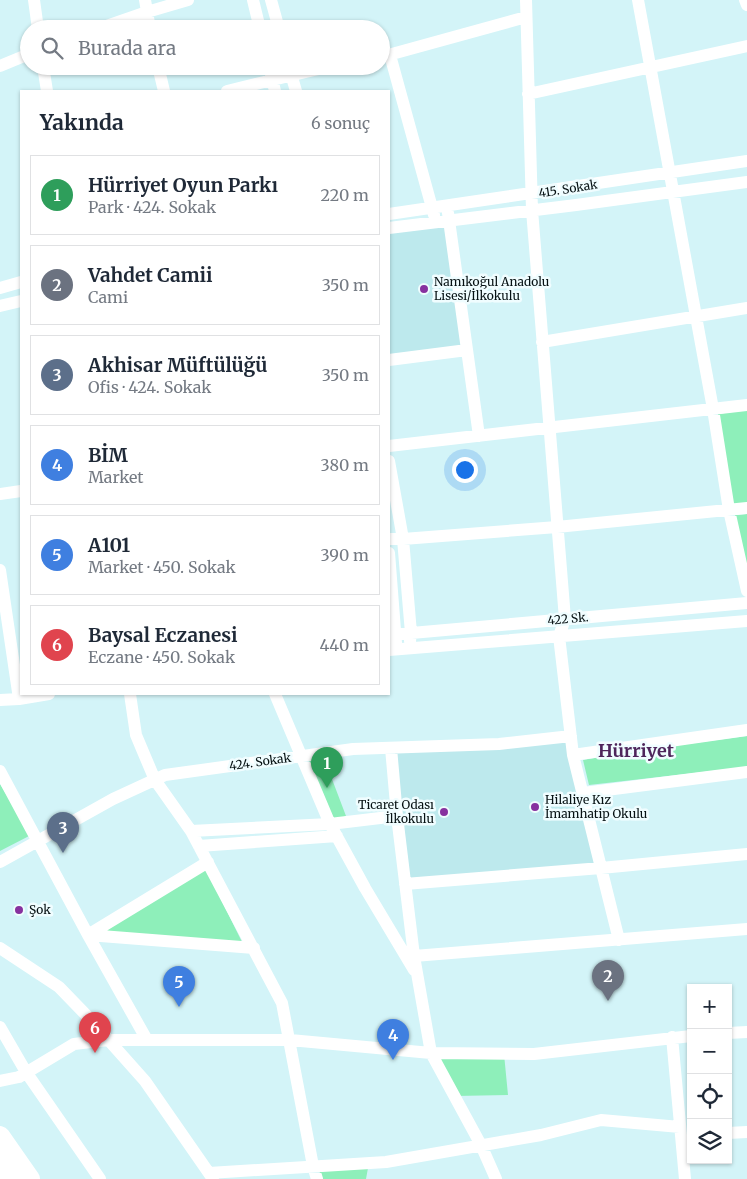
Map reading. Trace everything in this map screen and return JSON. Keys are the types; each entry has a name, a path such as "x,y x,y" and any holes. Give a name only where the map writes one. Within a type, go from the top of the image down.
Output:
{"main road":[{"path":"0,1136 30,1179"},
{"path":"0,1163 12,1179"}],"street":[{"path":"34,0 37,20"},
{"path":"117,20 146,6 188,0"},
{"path":"253,0 258,20"},
{"path":"271,0 277,20"},
{"path":"526,0 532,210 565,619 559,636 573,755 619,940"},
{"path":"638,0 730,510 747,592"},
{"path":"746,0 747,5"},
{"path":"146,6 148,20"},
{"path":"390,55 526,18"},
{"path":"528,94 747,46"},
{"path":"0,66 20,58"},
{"path":"390,69 436,223"},
{"path":"44,75 47,90"},
{"path":"160,75 164,90"},
{"path":"236,90 274,86 285,75"},
{"path":"291,75 296,90"},
{"name":"415. Sokak","path":"390,214 747,161"},
{"name":"415. Sokak","path":"390,228 576,206 747,182"},
{"path":"447,205 479,436"},
{"path":"0,288 20,282"},
{"path":"0,306 20,301"},
{"path":"542,342 747,308"},
{"path":"390,360 467,350"},
{"path":"390,446 747,405"},
{"path":"390,467 403,539 411,633 398,649"},
{"path":"0,494 20,491"},
{"path":"390,539 557,527 747,508"},
{"path":"0,570 19,700"},
{"path":"390,574 393,635 398,649"},
{"name":"422 Sk.","path":"393,635 747,603"},
{"name":"422 Sk.","path":"398,649 747,621"},
{"path":"0,700 19,700 44,695"},
{"path":"130,695 136,735 155,780 191,831 282,1003 317,1179"},
{"path":"275,695 330,824 365,888 418,975"},
{"path":"573,755 747,730"},
{"name":"424. Sokak","path":"0,862 113,799 165,775 353,749 499,744 572,736"},
{"path":"391,748 396,816 414,956 431,1053 481,1145 496,1179"},
{"path":"0,771 147,1040"},
{"path":"582,793 747,772"},
{"path":"191,831 330,824 396,816"},
{"path":"199,846 337,836"},
{"path":"405,884 747,854"},
{"path":"88,935 208,862"},
{"path":"414,956 747,930"},
{"path":"88,935 254,948"},
{"path":"1,946 59,987 88,1017 146,1081 211,1176 313,1166 386,1162 541,1135 601,1120 684,1132"},
{"path":"0,1027 26,1072 100,1179"},
{"path":"732,1033 747,1032"},
{"path":"0,1081 19,1076 74,1044 108,1040 290,1040 431,1053 534,1054 687,1036"},
{"path":"672,1037 684,1132 685,1179"},
{"path":"732,1133 747,1132"}],"shaded area":[{"name":"Namıkoğul Anadolu Lisesi/İlkokulu","path":"449,221 467,350 390,360 390,228"},
{"path":"569,740 597,864 410,879 395,752"}],"green space":[{"path":"747,410 747,503 733,505 718,414"},
{"path":"747,514 747,571 735,515"},
{"path":"747,736 747,767 589,785 583,760 641,750"},
{"path":"324,758 346,816 330,824 309,760"},
{"path":"0,784 31,835 0,851"},
{"path":"206,869 243,944 99,933"},
{"path":"431,1053 504,1054 508,1095 455,1096"},
{"path":"368,1168 366,1179 323,1179 319,1171"}],"place":[{"name":"Namıkoğul Anadolu Lisesi/İlkokulu","path":"424,289"},
{"name":"Hürriyet Oyun Parkı","path":"327,788"},
{"name":"Hilaliye Kız İmamhatip Okulu","path":"535,807"},
{"name":"Ticaret Odası İlkokulu","path":"444,812"},
{"name":"Akhisar Müftülüğü","path":"63,853"},
{"name":"Şok","path":"19,910"},
{"name":"Vahdet Camii","path":"608,1001"},
{"name":"A101","path":"179,1007"},
{"name":"Baysal Eczanesi","path":"95,1053"},
{"name":"BİM","path":"393,1060"}],"district":[{"name":"Hürriyet","path":"636,751"}]}
